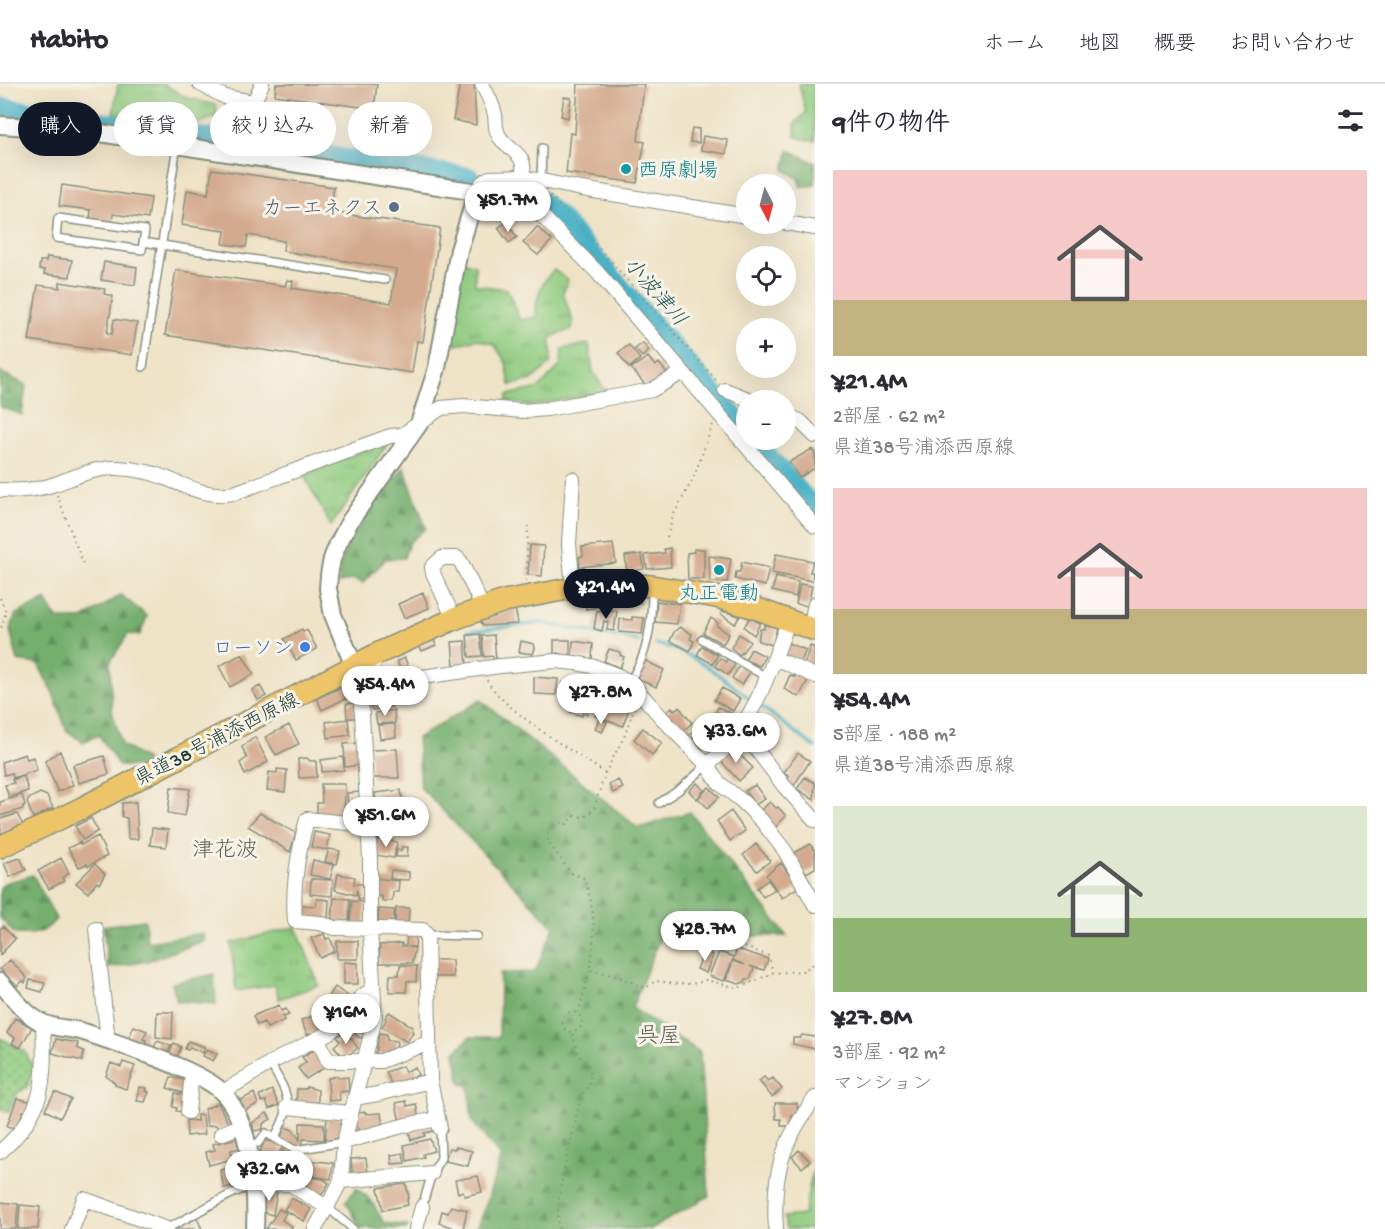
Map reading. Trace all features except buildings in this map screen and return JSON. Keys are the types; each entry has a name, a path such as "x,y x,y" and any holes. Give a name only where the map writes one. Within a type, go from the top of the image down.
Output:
{"main road":[{"name":"県道38号浦添西原線","path":"0,847 356,676 454,619 526,596 573,588 626,584 652,586 716,597 789,619 812,629"}],"street":[{"path":"200,84 238,102"},
{"path":"253,102 262,84"},
{"path":"483,84 495,115 496,132 521,158 524,165 522,177"},
{"path":"0,126 87,131 114,135"},
{"path":"266,156 513,199 541,215 598,273 815,526"},
{"path":"315,1229 341,1181 344,1142 350,1113 375,1018 362,715 356,676 333,615 328,589 329,574 332,559 350,521 419,424 437,368 459,250 477,192 482,183 489,178 522,177 543,187 736,214"},
{"path":"796,225 815,228"},
{"path":"0,490 54,485 84,473 114,468 139,470 196,491 221,495 234,493 390,436 402,435 441,408 463,406 533,411 652,390 682,372"},
{"path":"725,390 736,394"},
{"path":"796,419 815,436"},
{"path":"573,478 570,544 573,588"},
{"path":"454,619 433,573 432,567 442,558 457,558 461,562 483,608"},
{"path":"812,629 815,604"},
{"path":"707,765 741,729 775,658 789,619"},
{"path":"775,658 815,676"},
{"path":"356,676 555,661 596,667 634,687 707,765 720,783 742,801 768,829 785,851 815,904"},
{"path":"741,729 784,786 814,815"},
{"path":"344,1142 406,1125 439,1123 430,1081 427,935 423,930 335,928 319,923 295,921 293,899 297,858 307,819 368,825"},
{"path":"96,929 107,1032 105,1039"},
{"path":"0,982 28,1013 43,1024 85,1032 105,1039 192,1073 223,1092 242,1125 255,1185 255,1229"},
{"path":"223,1092 270,1063 339,1026 361,995 372,990"},
{"path":"0,1152 24,1128 37,1107 44,1066 43,1024"},
{"path":"318,1039 328,1061 381,1061 428,1043"},
{"path":"188,1112 192,1073"},
{"path":"354,1098 430,1081"},
{"path":"776,1229 774,1202 778,1165 801,1117 815,1098"},
{"path":"287,1107 350,1113"},
{"path":"221,1134 242,1125"},
{"path":"290,1184 298,1156"},
{"path":"341,1181 432,1173"},
{"path":"255,1185 290,1184 328,1208"},
{"path":"72,1229 84,1199 167,1229"},
{"path":"416,1229 422,1207"}],"lane":[{"path":"542,148 543,187"},
{"path":"143,367 175,156"},
{"path":"58,218 145,230 143,242 142,250 56,238 58,218"},
{"path":"143,242 385,280"},
{"path":"634,687 634,675 646,645 652,586"},
{"path":"702,639 766,678"},
{"path":"658,803 679,790 707,765"},
{"path":"427,935 477,936"},
{"path":"270,1063 285,1094 287,1107 275,1138"},
{"path":"422,1207 432,1173 441,1158 439,1123"},
{"path":"258,1143 266,1133 295,1150 344,1142"},
{"path":"167,1229 230,1193 255,1185"},
{"path":"328,1208 353,1229"}],"path":[{"path":"543,187 725,390"},
{"path":"667,537 675,514 693,479 718,414"},
{"path":"54,485 83,563"},
{"path":"526,596 528,526"},
{"path":"0,598 6,612 0,632"},
{"path":"484,668 489,684 520,713 606,773"},
{"path":"578,1013 591,970 595,926 584,878 571,873 548,842 548,834 558,822 567,824 574,816 585,817 594,809 606,773 624,737 634,687"},
{"path":"700,930 769,956 773,973"},
{"path":"591,970 616,976 646,988 655,981 685,984 706,980 738,988 773,973 803,971 815,963"},
{"path":"572,1011 581,1017 581,1027 572,1032 563,1028 561,1022 562,1017 572,1011"},
{"path":"559,1229 558,1210 569,1149 581,1099 591,1080 590,1067 578,1055 572,1032"}],"green space":[{"path":"118,84 163,84 185,97 210,103 210,119 198,124 198,102 115,102"},
{"path":"799,84 815,84 815,141 795,137 795,123 806,113"},
{"path":"789,150 815,163 815,185 800,187 796,174 784,170"},
{"path":"463,261 475,265 475,285 507,289 520,320 536,317 540,291 549,274 554,270 568,280 563,293 573,322 572,329 551,337 551,363 532,380 510,385 506,362 494,344 476,339 456,345 451,341"},
{"path":"589,344 593,372 606,392 530,406 506,401 508,395 539,388 561,365 562,349"},
{"path":"0,372 26,385 22,415 0,407"},
{"path":"389,441 331,526 303,474"},
{"path":"404,467 426,528 409,543 404,558 386,559 363,583 354,579 339,583 344,553 352,538 373,506"},
{"path":"121,595 147,616 140,635 128,634 110,662 112,710 122,745 146,760 143,767 119,766 99,735 83,742 67,731 52,691 38,664 18,661 10,630 16,614 46,600 57,619 83,619"},
{"path":"481,700 638,828 690,812 787,936 661,935 632,1008 700,1052 709,1196 651,1229 476,1229 501,1157 472,1121 469,1086 461,1084 455,1052 470,1037 499,1037 500,973 535,972 554,927 421,788 417,738"},
{"path":"33,875 56,919 38,933 15,934 0,918 0,888 5,883"},
{"path":"145,920 147,942 203,933 204,941 147,961 108,968 103,926"},
{"path":"296,927 319,985 279,999 275,985 236,991 231,943"},
{"path":"214,974 216,1004 177,1001 172,983"},
{"path":"0,1038 25,1051 33,1068 27,1087 17,1093 9,1112 0,1109"},
{"path":"815,1172 815,1229 786,1229 784,1217 804,1215 812,1173"},
{"path":"356,1188 371,1200 384,1223 408,1226 407,1229 360,1228 346,1201"}],"waterway":[{"name":"小波津川","path":"0,107 469,177"},
{"name":"小波津川","path":"522,190 541,201 558,216 736,418"},
{"name":"小波津川","path":"763,450 815,509"},
{"path":"468,631 542,623 638,641"},
{"path":"656,644 695,659 753,701"},
{"path":"759,705 815,747"}],"place":[{"name":"西原劇場","path":"626,169"},
{"name":"カーエネクス","path":"394,207"},
{"name":"丸正電動","path":"719,570"},
{"name":"ローソン","path":"305,647"}],"district":[{"name":"津花波","path":"225,848"},
{"name":"呉屋","path":"659,1034"}]}
